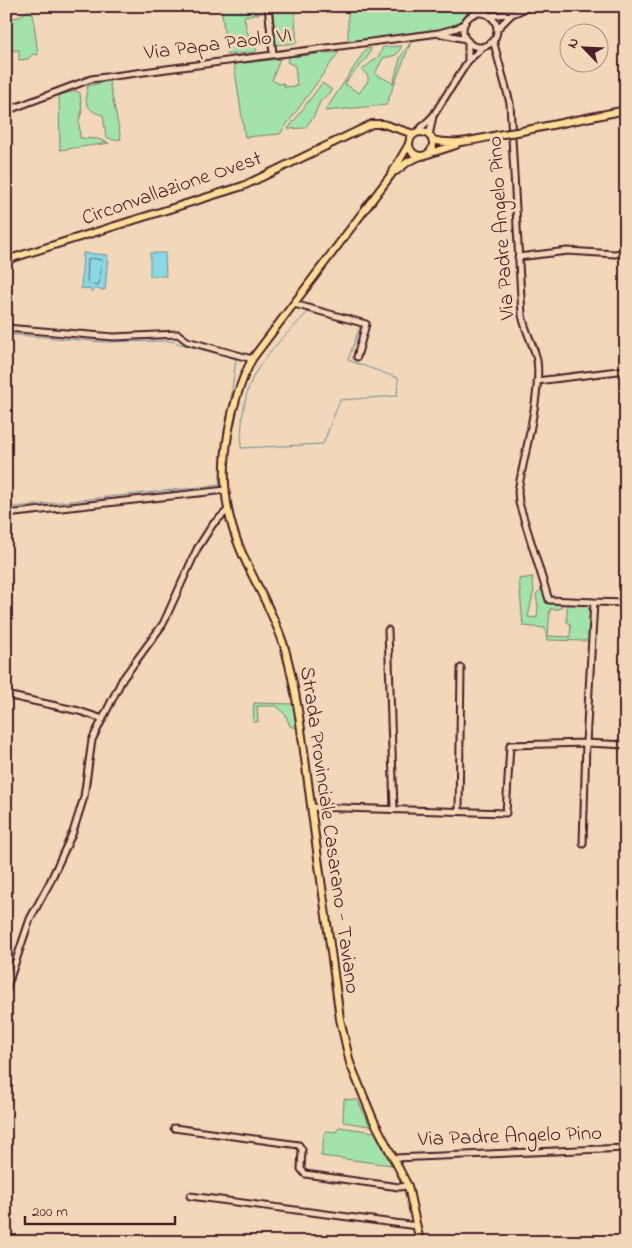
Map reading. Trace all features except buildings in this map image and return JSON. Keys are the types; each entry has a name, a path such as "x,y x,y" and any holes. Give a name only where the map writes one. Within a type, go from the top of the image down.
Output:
{"main road":[{"path":"391,175 409,160 462,143 626,110"},
{"name":"Circonvallazione Ovest","path":"6,260 76,240 243,186 372,124 383,124 400,131 415,134"},
{"path":"400,131 409,143 411,152 424,155 431,150 430,138"},
{"path":"409,143 415,134 425,133 430,138 446,144 462,143"},
{"name":"Strada Provinciale Casarano - Taviano","path":"409,143 391,175 252,359 238,388 233,405 226,490 228,510 240,548 284,647 303,740 340,1019 350,1063 373,1119 408,1186 420,1242"}],"street":[{"path":"268,6 273,54"},
{"path":"468,61 467,40 463,31 465,23 477,6"},
{"path":"484,6 496,23 497,32"},
{"path":"415,134 433,116 468,61 493,40 502,23 515,13 531,6"},
{"path":"472,15 480,13 489,15 515,13"},
{"name":"Via Papa Paolo VI","path":"6,111 91,79 439,33 457,28 465,23"},
{"name":"Via Papa Paolo VI","path":"439,33 467,40"},
{"path":"467,40 475,46 484,46"},
{"name":"Via Padre Angelo Pino","path":"493,40 510,103 522,315 526,332 537,357 537,382 518,491 519,503 549,600 594,602"},
{"path":"430,138 433,116"},
{"path":"518,257 568,251 615,254 626,252"},
{"path":"294,304 366,324 356,357"},
{"path":"6,328 114,338 178,334 187,341 252,359"},
{"path":"537,382 626,370"},
{"path":"6,514 226,490"},
{"path":"6,990 9,973 30,919 49,884 73,832 84,797 92,740 122,680 163,624 197,549 213,524 228,510"},
{"path":"582,844 594,602 626,602"},
{"path":"388,630 394,809"},
{"path":"459,811 461,668"},
{"path":"6,695 79,711 103,719"},
{"path":"311,807 506,813 510,746 586,743 626,745"},
{"path":"174,1128 299,1145 302,1150 301,1169 305,1174 399,1187 408,1186"},
{"name":"Via Padre Angelo Pino","path":"395,1158 626,1148"},
{"path":"190,1196 418,1226"}],"green space":[{"path":"221,6 262,6 263,13 244,16 247,32 257,50 255,52 227,55"},
{"path":"272,6 294,6 297,43 276,45"},
{"path":"348,6 474,6 465,19 452,28 350,42 348,41"},
{"path":"32,7 38,55 33,54 28,59 19,60 19,50 6,51 6,19 19,17"},
{"path":"411,42 386,105 325,111 366,49 371,48 367,58 345,84 359,93 368,81 368,76 362,70 379,56 383,47 402,46 396,55 383,58 375,74 393,83 401,56"},
{"path":"339,52 280,134 245,137 234,64 280,59 272,80 279,84 284,83 284,87 297,86 295,66 287,62 289,57"},
{"path":"109,81 121,139 113,140 106,137 103,115 93,111 86,101 88,86"},
{"path":"322,83 332,90 320,102 314,116 305,128 288,129"},
{"path":"76,91 80,93 82,111 79,120 80,138 98,139 109,143 60,150 59,95"},
{"path":"533,577 534,589 528,617 537,618 536,594 543,588 547,603 562,604 560,609 550,609 548,636 570,637 571,625 567,622 567,604 586,605 590,611 588,641 547,640 545,628 523,626 519,579"},
{"path":"254,703 293,704 297,726 295,728 290,726 286,716 277,706 257,706 258,722 253,722"},
{"path":"344,1099 358,1100 370,1126 343,1122"},
{"path":"339,1127 375,1132 391,1165 321,1156 325,1131 336,1132"}],"water":[{"path":"83,253 108,255 105,290 96,289 92,292 90,289 81,288"},
{"path":"150,253 165,253 166,276 150,276"}],"waterway":[{"path":"308,312 360,326 348,360 398,378 397,396 340,400 323,444 241,448 243,412 253,377 271,351 308,312"},
{"path":"6,334 104,342 170,341 236,359 229,413"},
{"path":"6,508 219,485 222,464"}]}
